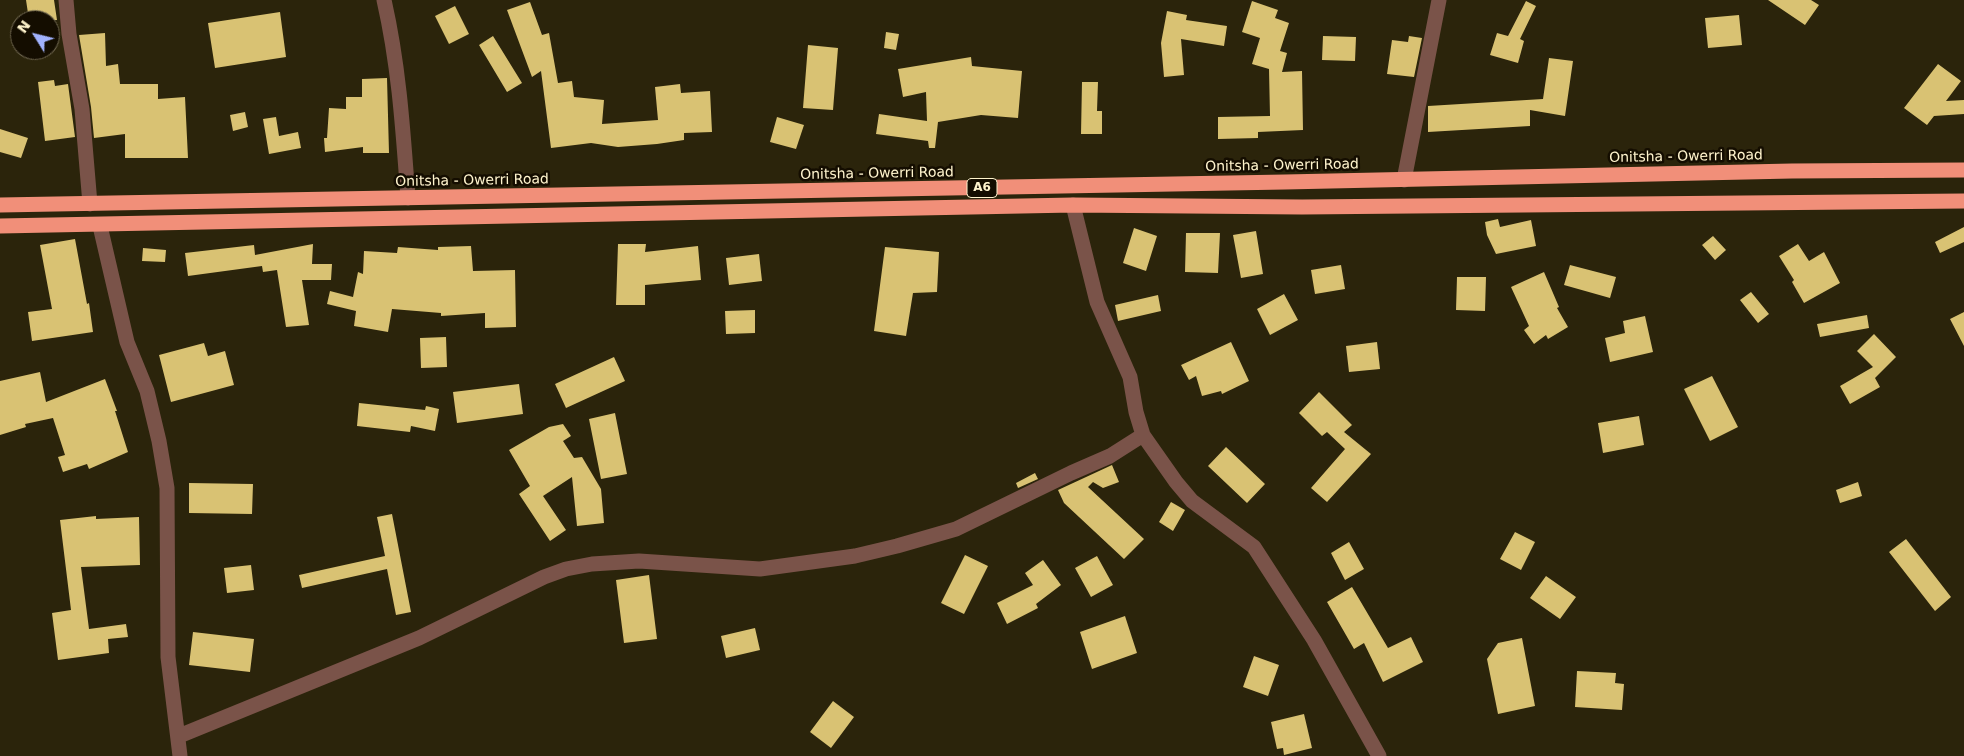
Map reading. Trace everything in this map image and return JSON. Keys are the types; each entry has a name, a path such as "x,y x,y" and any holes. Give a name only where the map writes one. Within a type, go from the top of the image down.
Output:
{"highway":[{"name":"Onitsha - Owerri Road","path":"0,205 1404,180 1792,171 1964,170"},
{"name":"A6","path":"0,226 100,226 1073,205 1302,207 1964,201"}],"street":[{"path":"66,0 69,34 82,109 90,204"},
{"path":"384,0 395,49 402,106 408,198"},
{"path":"1404,180 1439,0"},
{"path":"1073,205 1097,302 1130,377 1136,412 1143,435 1176,482 1192,501 1254,547 1314,640 1379,756"},
{"path":"100,226 127,342 147,391 159,441 167,488 168,658 180,756"},
{"path":"179,736 419,638 544,577 566,569 592,564 638,561 760,569 855,556 956,529 1110,456 1143,435"}],"building":[{"path":"26,0 54,0 56,10 28,10"},
{"path":"1768,0 1811,0 1819,5 1805,25"},
{"path":"1252,1 1278,10 1275,18 1289,23 1280,51 1287,53 1282,72 1302,71 1303,130 1258,132 1258,138 1218,139 1218,117 1270,116 1269,69 1252,64 1260,38 1242,32"},
{"path":"1526,1 1536,6 1520,39 1524,41 1518,63 1490,55 1497,33 1508,36"},
{"path":"530,2 542,35 549,33 558,83 572,81 574,97 604,100 602,124 658,120 655,87 680,84 681,93 710,91 712,132 684,133 684,140 657,144 618,147 591,143 551,148 541,71 532,77 507,10"},
{"path":"455,6 469,34 449,44 435,16"},
{"path":"1167,11 1187,15 1186,20 1227,26 1224,46 1181,39 1184,75 1164,77 1161,43"},
{"path":"280,12 286,57 215,68 208,23"},
{"path":"1739,15 1742,45 1708,48 1705,18"},
{"path":"886,32 899,34 896,50 884,48"},
{"path":"105,33 106,66 118,64 120,84 158,84 158,99 185,97 188,158 125,158 125,134 94,138 79,35"},
{"path":"493,36 522,83 507,92 479,45"},
{"path":"1323,36 1356,37 1355,61 1322,60"},
{"path":"1409,36 1422,38 1414,77 1387,74 1392,40 1408,42"},
{"path":"808,45 838,48 833,110 803,108"},
{"path":"971,57 972,66 1022,71 1018,118 981,115 938,122 935,148 929,148 928,141 876,134 879,114 927,121 926,92 903,97 898,69"},
{"path":"1549,58 1573,61 1565,116 1530,110 1530,126 1428,132 1428,106 1543,99"},
{"path":"1938,64 1961,81 1946,101 1964,100 1964,114 1934,116 1927,125 1904,108"},
{"path":"387,78 389,153 363,153 363,147 325,152 324,138 327,138 329,108 346,109 346,97 362,97 362,79"},
{"path":"54,80 55,86 68,84 75,137 45,141 38,82"},
{"path":"1082,82 1098,82 1097,111 1102,111 1102,134 1081,134"},
{"path":"245,112 248,127 233,131 230,115"},
{"path":"276,117 279,136 298,132 301,148 269,154 263,119"},
{"path":"777,117 804,125 796,149 770,142"},
{"path":"0,129 28,138 21,158 0,152"},
{"path":"1498,219 1500,227 1531,220 1536,246 1496,254 1487,235 1485,222"},
{"path":"1964,227 1964,242 1940,253 1935,242"},
{"path":"1134,228 1157,236 1146,271 1123,263"},
{"path":"1256,231 1263,274 1241,278 1233,235"},
{"path":"1186,233 1220,233 1218,273 1185,272"},
{"path":"1713,236 1726,250 1715,260 1702,245"},
{"path":"75,239 87,304 89,303 93,332 32,341 28,312 52,309 40,245"},
{"path":"313,244 312,264 332,264 331,280 302,280 309,325 286,327 277,270 263,272 262,266 188,276 185,253 254,245 255,255"},
{"path":"618,244 646,244 645,252 698,246 701,280 645,285 645,305 616,305"},
{"path":"1798,244 1809,261 1824,252 1840,283 1804,303 1792,282 1794,280 1779,256"},
{"path":"471,246 473,271 515,270 516,327 485,328 485,313 441,316 441,313 392,309 388,332 354,326 356,311 327,304 330,291 353,297 358,272 363,274 364,251 397,253 398,247 438,250 438,247"},
{"path":"885,247 939,252 937,292 913,293 906,336 874,331"},
{"path":"143,248 166,250 165,262 142,261"},
{"path":"759,254 762,281 729,285 726,258"},
{"path":"1341,265 1345,289 1315,294 1311,270"},
{"path":"1570,265 1616,277 1610,298 1564,285"},
{"path":"1544,272 1559,307 1557,308 1568,327 1548,339 1546,335 1534,344 1524,330 1529,326 1511,287"},
{"path":"1457,277 1486,277 1485,311 1456,310"},
{"path":"1751,292 1769,314 1758,323 1740,300"},
{"path":"1284,294 1298,320 1270,335 1257,309"},
{"path":"1158,295 1161,311 1118,321 1115,305"},
{"path":"755,310 755,333 726,334 725,311"},
{"path":"1964,312 1964,346 1950,319"},
{"path":"1867,315 1869,328 1820,337 1817,324"},
{"path":"1645,316 1653,352 1610,362 1605,338 1625,333 1623,321"},
{"path":"1874,334 1896,357 1875,378 1880,387 1850,404 1840,386 1873,367 1857,351"},
{"path":"446,337 447,367 421,368 420,338"},
{"path":"1231,342 1249,381 1222,394 1221,391 1202,396 1196,376 1189,380 1181,365"},
{"path":"1377,342 1380,369 1349,372 1346,346"},
{"path":"204,343 208,356 225,351 234,385 171,402 159,355"},
{"path":"614,357 625,381 566,408 555,384"},
{"path":"40,372 46,402 105,379 117,411 115,411 128,452 89,469 87,464 63,472 58,457 65,455 53,418 25,424 26,427 0,435 0,381"},
{"path":"1712,376 1738,427 1710,441 1684,389"},
{"path":"519,384 523,414 457,423 453,392"},
{"path":"1319,392 1352,425 1344,432 1371,454 1327,502 1311,488 1345,449 1327,432 1322,436 1299,413"},
{"path":"359,403 425,410 426,406 439,409 435,431 411,426 410,432 357,426"},
{"path":"615,413 627,474 601,479 589,419"},
{"path":"1639,416 1644,445 1603,453 1598,423"},
{"path":"563,424 571,436 563,441 574,458 582,457 601,489 604,523 577,526 572,477 543,496 566,530 550,541 519,494 530,486 509,450 549,427"},
{"path":"1226,447 1265,484 1247,503 1208,466"},
{"path":"1112,465 1119,482 1103,488 1093,482 1088,487 1144,539 1124,559 1064,503 1058,490"},
{"path":"1035,473 1038,479 1018,488 1016,483"},
{"path":"1858,482 1862,496 1840,503 1836,490"},
{"path":"189,483 253,484 252,514 189,513"},
{"path":"1171,502 1185,510 1173,531 1159,522"},
{"path":"392,514 411,612 396,615 387,569 302,588 299,575 385,556 377,517"},
{"path":"96,516 96,519 139,517 140,565 81,567 89,629 126,624 128,637 108,639 109,653 58,660 52,613 71,610 60,520"},
{"path":"1515,532 1535,542 1521,570 1500,559"},
{"path":"1906,539 1951,597 1935,611 1889,552"},
{"path":"1349,542 1364,569 1345,580 1331,553"},
{"path":"965,555 988,566 964,614 941,603"},
{"path":"1097,556 1113,585 1091,597 1075,568"},
{"path":"1043,560 1061,585 1036,604 1038,608 1007,624 997,603 1033,585 1025,573"},
{"path":"251,565 254,590 227,593 224,568"},
{"path":"649,575 657,639 624,643 616,580"},
{"path":"1546,576 1576,597 1560,619 1530,598"},
{"path":"1352,587 1388,648 1411,637 1423,662 1383,682 1364,643 1354,649 1327,602"},
{"path":"1125,616 1137,653 1092,669 1080,632"},
{"path":"755,628 760,650 726,658 721,636"},
{"path":"193,632 254,639 250,672 189,665"},
{"path":"1522,638 1535,706 1498,714 1487,659 1498,643"},
{"path":"1254,656 1279,665 1268,696 1243,687"},
{"path":"1577,671 1616,673 1615,683 1624,684 1622,710 1575,707"},
{"path":"833,701 854,717 831,748 810,732"},
{"path":"1304,714 1312,748 1284,755 1283,748 1277,749 1271,722"}]}
